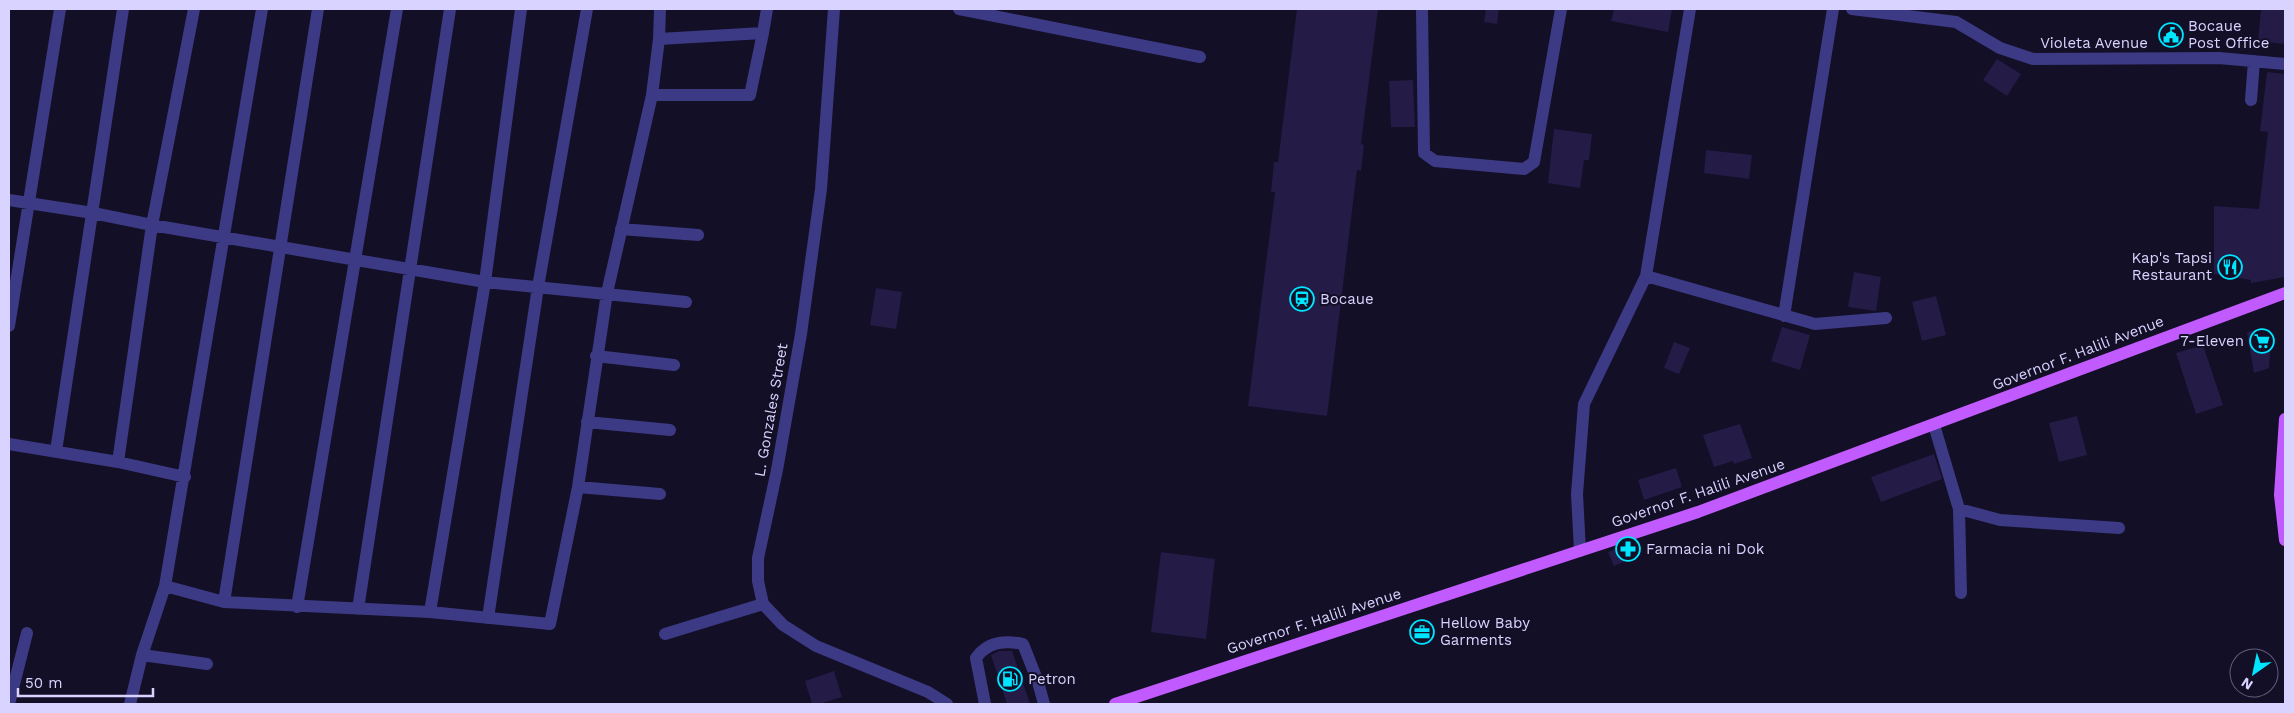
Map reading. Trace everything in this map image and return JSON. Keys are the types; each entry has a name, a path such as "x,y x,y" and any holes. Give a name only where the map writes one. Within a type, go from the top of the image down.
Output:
{"main road":[{"name":"Governor F. Halili Avenue","path":"1115,704 1698,512 2285,293"},
{"path":"2285,419 2280,495 2285,540"}],"street":[{"path":"9,326 60,9"},
{"path":"56,451 123,9"},
{"path":"118,462 152,225 194,9"},
{"path":"130,704 142,655 165,586 185,477 262,9"},
{"path":"224,602 318,9"},
{"path":"298,607 354,259 397,9"},
{"path":"358,609 450,9"},
{"path":"430,612 485,282 521,9"},
{"path":"488,618 538,287 587,9"},
{"path":"165,586 224,602 430,612 550,624 578,487 596,356 607,293 652,96 659,39 660,9"},
{"path":"652,96 750,95 767,9"},
{"name":"L. Gonzales Street","path":"763,604 758,581 758,558 777,470 803,315 821,189 834,9"},
{"path":"959,9 1200,57"},
{"path":"1422,9 1424,153 1436,161 1524,169 1534,162 1561,9"},
{"path":"1580,551 1577,494 1584,404 1646,276 1690,9"},
{"path":"1784,316 1833,9"},
{"name":"Violeta Avenue","path":"1852,9 1893,12 1956,22 2000,48 2033,59 2219,58 2285,64"},
{"path":"659,39 763,33"},
{"path":"2251,100 2254,61"},
{"path":"9,200 485,282 686,302"},
{"path":"621,229 698,236"},
{"path":"1646,276 1814,324 1886,318"},
{"path":"596,356 674,364"},
{"path":"587,422 670,430"},
{"path":"1934,425 1959,509 1960,593"},
{"path":"9,444 118,462 185,477"},
{"path":"578,487 660,494"},
{"path":"1959,509 2000,520 2119,528"},
{"path":"665,634 763,604 783,625 816,646 928,692 947,704"},
{"path":"9,704 27,633"},
{"path":"985,704 976,658 982,648 1009,641 1023,644 1038,682 1044,704"},
{"path":"142,655 207,664"}],"building":[{"name":"Bocaue","path":"1297,9 1378,9 1361,144 1364,145 1361,171 1357,170 1327,416 1248,406 1275,192 1271,192 1274,162 1278,162"},
{"path":"1486,9 1499,9 1497,24 1484,22"},
{"path":"1614,9 1672,9 1668,32 1611,21"},
{"path":"2261,9 2285,10 2285,44 2258,41"},
{"path":"1997,59 2021,74 2007,96 1983,80"},
{"path":"2267,72 2285,74 2285,277 2251,283 2251,280 2214,274 2214,206 2259,209 2268,132 2260,131"},
{"path":"1413,80 1415,127 1391,127 1389,81"},
{"path":"1554,129 1592,134 1589,160 1584,160 1580,188 1548,183"},
{"path":"1706,150 1752,155 1749,179 1704,173"},
{"path":"1854,272 1881,277 1876,311 1848,307"},
{"path":"876,288 902,292 896,329 870,325"},
{"path":"1936,296 1946,335 1922,341 1912,302"},
{"path":"1782,327 1810,335 1800,370 1771,361"},
{"path":"2261,329 2271,337 2269,368 2254,373 2247,332"},
{"path":"1674,342 1690,348 1679,374 1664,368"},
{"path":"2203,345 2223,405 2196,414 2176,353"},
{"path":"2077,416 2087,455 2059,462 2049,423"},
{"path":"1740,424 1752,458 1734,464 1733,461 1714,467 1703,435"},
{"path":"1934,454 1942,479 1881,502 1871,477"},
{"path":"1676,468 1682,487 1644,500 1638,480"},
{"path":"1632,543 1637,556 1614,566 1608,552"},
{"path":"1161,552 1215,559 1206,639 1151,632"},
{"name":"Petron","path":"999,651 1012,651 1030,704 1007,704 991,655"},
{"path":"834,671 842,697 819,704 812,704 805,681"}],"place":[{"name":"Bocaue Post Office","path":"2171,35"},
{"name":"Kap's Tapsi Restaurant","path":"2230,267"},
{"name":"Bocaue","path":"1302,299"},
{"name":"7-Eleven","path":"2262,341"},
{"name":"Farmacia ni Dok","path":"1628,549"},
{"name":"Hellow Baby Garments","path":"1422,632"},
{"name":"Petron","path":"1010,679"}]}
